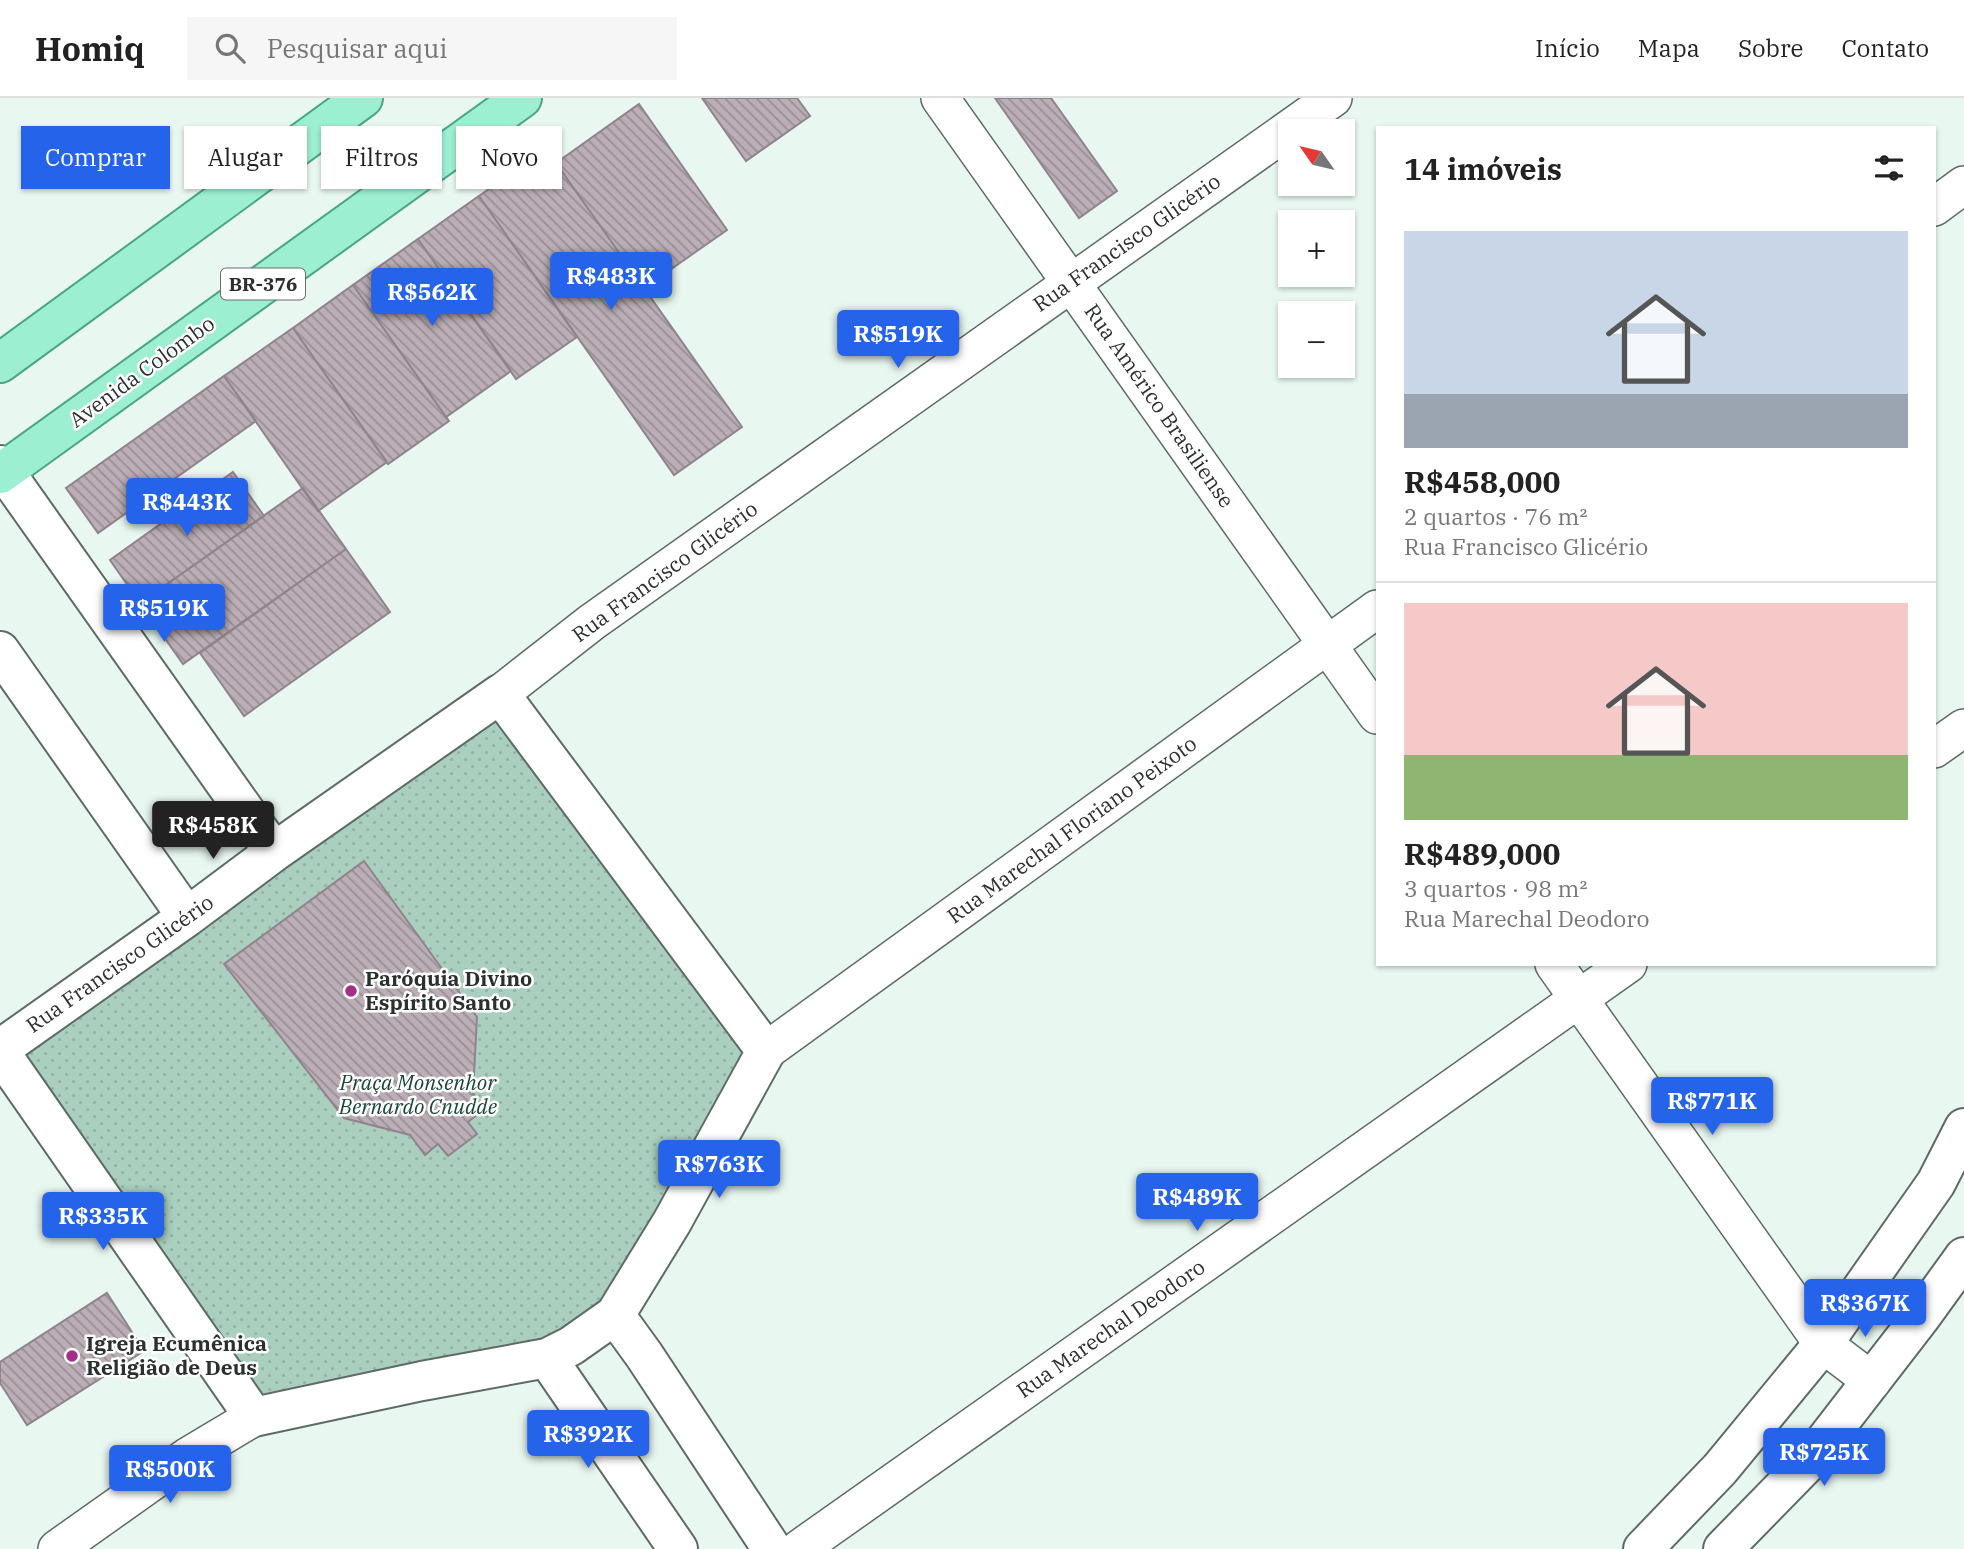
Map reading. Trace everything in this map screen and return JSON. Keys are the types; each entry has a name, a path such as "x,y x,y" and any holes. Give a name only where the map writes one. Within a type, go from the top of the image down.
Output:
{"main road":[{"path":"0,363 363,98"},
{"name":"Avenida Colombo","path":"1,470 522,98"},
{"path":"1,470 274,852"},
{"path":"0,651 187,917"},
{"path":"0,1051 254,1417 547,1358 571,1346 615,1315 672,1222 766,1051 500,694"},
{"name":"Rua Francisco Glicério","path":"0,1051 274,852 500,694"},
{"path":"1643,1549 1720,1469 1823,1344 1936,1183 1964,1128"},
{"path":"1723,1549 1811,1459 1964,1257"},
{"path":"615,1315 645,1355 772,1549"},
{"path":"547,1358 678,1549"}],"street":[{"name":"Rua Américo Brasiliense","path":"940,98 1376,714"},
{"name":"Rua Francisco Glicério","path":"500,694 603,614 1333,98"},
{"path":"1936,206 1964,185"},
{"name":"Rua Marechal Floriano Peixoto","path":"766,1051 1376,610"},
{"path":"1936,748 1964,728"},
{"path":"1555,966 1823,1344 1872,1381"},
{"name":"Rua Marechal Deodoro","path":"799,1549 1625,966"},
{"path":"57,1549 187,1457 254,1417"}],"green space":[{"name":"Praça Monsenhor Bernardo Cnudde","path":"500,694 766,1051 602,1326 254,1417 0,1052"}],"building":[{"path":"702,98 797,98 810,116 746,161"},
{"path":"995,98 1051,98 1117,191 1079,218"},
{"path":"639,104 727,230 644,288 562,172 562,159"},
{"path":"562,172 742,427 674,475 479,196 489,189 562,189"},
{"path":"479,196 577,337 516,379 418,239"},
{"path":"418,239 511,371 446,417 353,285"},
{"path":"353,285 449,421 388,464 293,328"},
{"path":"293,328 387,462 318,511 224,376"},
{"path":"224,376 256,421 98,533 66,488"},
{"path":"233,472 264,516 140,603 110,560"},
{"path":"303,488 346,549 183,664 140,603"},
{"path":"346,549 390,612 244,716 200,653"},
{"name":"Praça Monsenhor Bernardo Cnudde","path":"364,861 477,1017 473,1093 484,1109 468,1122 477,1134 448,1156 438,1144 425,1155 410,1135 344,1118 224,964"},
{"name":"Igreja Ecumênica Religião de Deus","path":"107,1293 144,1351 27,1425 0,1383 0,1362"}],"place":[{"name":"Paróquia Divino Espírito Santo","path":"351,991"},
{"name":"Igreja Ecumênica Religião de Deus","path":"72,1356"}]}
